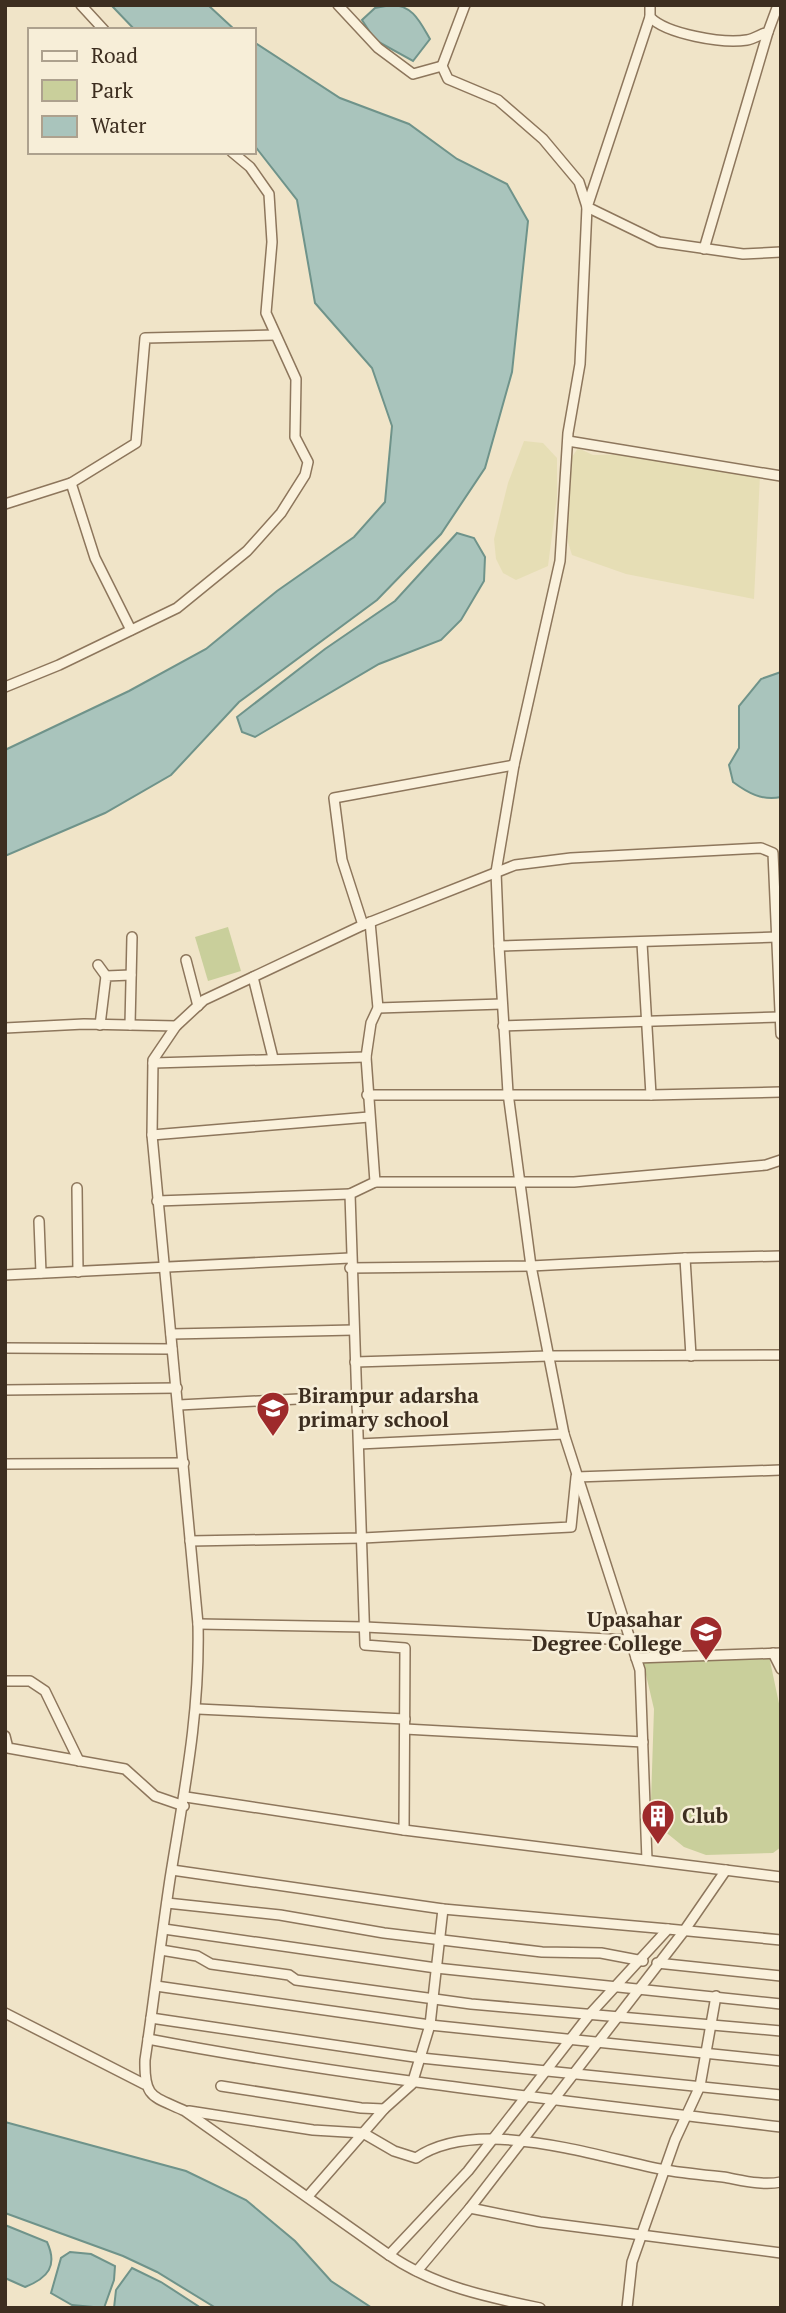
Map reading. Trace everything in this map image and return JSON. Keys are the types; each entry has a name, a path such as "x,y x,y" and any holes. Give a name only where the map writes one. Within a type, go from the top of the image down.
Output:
{"street":[{"path":"81,5 102,28"},
{"path":"338,5 378,48 413,74 442,66"},
{"path":"465,5 442,66 448,79 498,100 543,139 579,182 587,207 659,242 743,254 781,252"},
{"path":"647,1860 640,1670 576,1477 531,1266 508,1093 496,872 514,765 559,561 568,441 580,364 587,207 650,17 650,5"},
{"path":"704,249 778,5"},
{"path":"650,17 659,27 707,38 746,40 768,32"},
{"path":"5,687 59,665 177,608 247,551 281,513 305,475 308,462 295,437 296,379 266,313 272,242 270,194 250,167 234,154"},
{"path":"5,503 71,483 136,443 145,338 275,335"},
{"path":"568,441 781,476"},
{"path":"71,483 95,558 131,630"},
{"path":"374,1182 366,1095 366,1057 370,1023 378,1008 366,924 342,860 334,798 514,765"},
{"path":"145,2084 148,2039 167,1903 198,1709 198,1624 152,1135 153,1063 176,1026 204,1000 366,924 496,872 516,865 571,858 761,848 773,853 781,1034"},
{"path":"130,1025 132,937"},
{"path":"499,946 777,937"},
{"path":"642,943 651,1096"},
{"path":"186,960 198,1006"},
{"path":"98,965 106,976 100,1025"},
{"path":"106,976 131,975"},
{"path":"253,976 273,1058"},
{"path":"378,1008 502,1004"},
{"path":"503,1026 780,1017"},
{"path":"5,1028 176,1026"},
{"path":"153,1063 366,1057"},
{"path":"366,1095 508,1093 651,1096 781,1092"},
{"path":"152,1135 369,1116"},
{"path":"158,1201 350,1194 374,1182 575,1182 766,1164 781,1160"},
{"path":"77,1188 78,1272"},
{"path":"350,1194 350,1263 363,1538 365,1645 405,1648 404,1830"},
{"path":"39,1221 41,1273"},
{"path":"5,1275 350,1263 531,1266 781,1256"},
{"path":"685,1258 691,1356"},
{"path":"171,1334 354,1330"},
{"path":"5,1348 172,1349"},
{"path":"355,1362 549,1356 781,1355"},
{"path":"5,1390 177,1388"},
{"path":"178,1405 357,1396"},
{"path":"359,1444 565,1434"},
{"path":"5,1464 184,1463"},
{"path":"576,1477 781,1471"},
{"path":"190,1541 363,1538 572,1527 576,1477"},
{"path":"198,1624 365,1627 629,1640"},
{"path":"636,1658 777,1653 781,1669"},
{"path":"5,1681 30,1681 45,1691 79,1761"},
{"path":"198,1709 643,1742"},
{"path":"5,1736 6,1748 125,1769 155,1796 185,1802 781,1877"},
{"path":"172,1870 443,1909 781,1940"},
{"path":"417,2272 576,2073 684,1931 726,1870"},
{"path":"167,1903 542,1952 601,1953 642,1961 781,1976"},
{"path":"309,2195 384,2109 412,2084 430,2025 443,1909"},
{"path":"389,2255 468,2171 569,2039 668,1929"},
{"path":"164,1930 436,1968 781,2004"},
{"path":"161,1950 197,1955 211,1964 289,1975 296,1980 471,2004 781,2031"},
{"path":"156,1986 430,2025 781,2061"},
{"path":"627,2308 632,2262 664,2170 700,2086 716,1996"},
{"path":"5,2013 145,2084 152,2095 185,2111 417,2272 483,2297 540,2308"},
{"path":"151,2018 421,2058 781,2095"},
{"path":"148,2039 288,2066 412,2084 781,2127"},
{"path":"221,2086 361,2108 384,2109"},
{"path":"185,2111 313,2130 363,2133 394,2151 416,2158 437,2147 495,2137 566,2147 664,2170 781,2182"},
{"path":"470,2208 540,2222 781,2253"}],"shaded area":[{"path":"524,441 543,443 557,458 557,497 548,566 516,580 503,573 496,559 494,539 508,483"},
{"path":"578,448 593,455 636,454 733,463 760,475 754,599 626,574 572,555 568,542 568,512 572,457"}],"green space":[{"path":"228,927 241,971 208,981 195,937"},
{"path":"769,1656 781,1713 781,1847 773,1853 706,1855 684,1847 658,1826 651,1801 654,1709 643,1662"}],"water":[{"path":"111,5 208,5 233,28 133,28"},
{"path":"391,5 410,11 430,39 413,61 375,40 362,20 375,8"},
{"path":"256,43 340,98 409,124 457,159 507,184 528,221 512,372 485,468 441,534 377,600 239,702 171,775 105,813 5,856 5,750 129,691 206,649 277,591 354,537 385,502 392,426 372,368 315,303 297,200 256,148"},
{"path":"457,533 474,538 485,557 484,581 461,620 441,640 379,664 255,737 242,732 237,717 325,649 395,601"},
{"path":"781,672 781,797 768,798 750,793 733,782 729,765 739,748 739,706 761,679"},
{"path":"5,2122 186,2171 246,2200 295,2241 331,2281 372,2308 216,2308 157,2272 123,2256 5,2213"},
{"path":"5,2225 47,2242 51,2264 40,2280 25,2287 5,2278"},
{"path":"70,2252 91,2254 115,2266 114,2280 104,2308 72,2305 51,2293 61,2258"},
{"path":"132,2268 161,2282 201,2308 114,2308 116,2290"}],"place":[{"name":"Birampur adarsha primary school","path":"273,1438"},
{"name":"Upasahar Degree College","path":"706,1662"},
{"name":"Club","path":"658,1846"}]}
